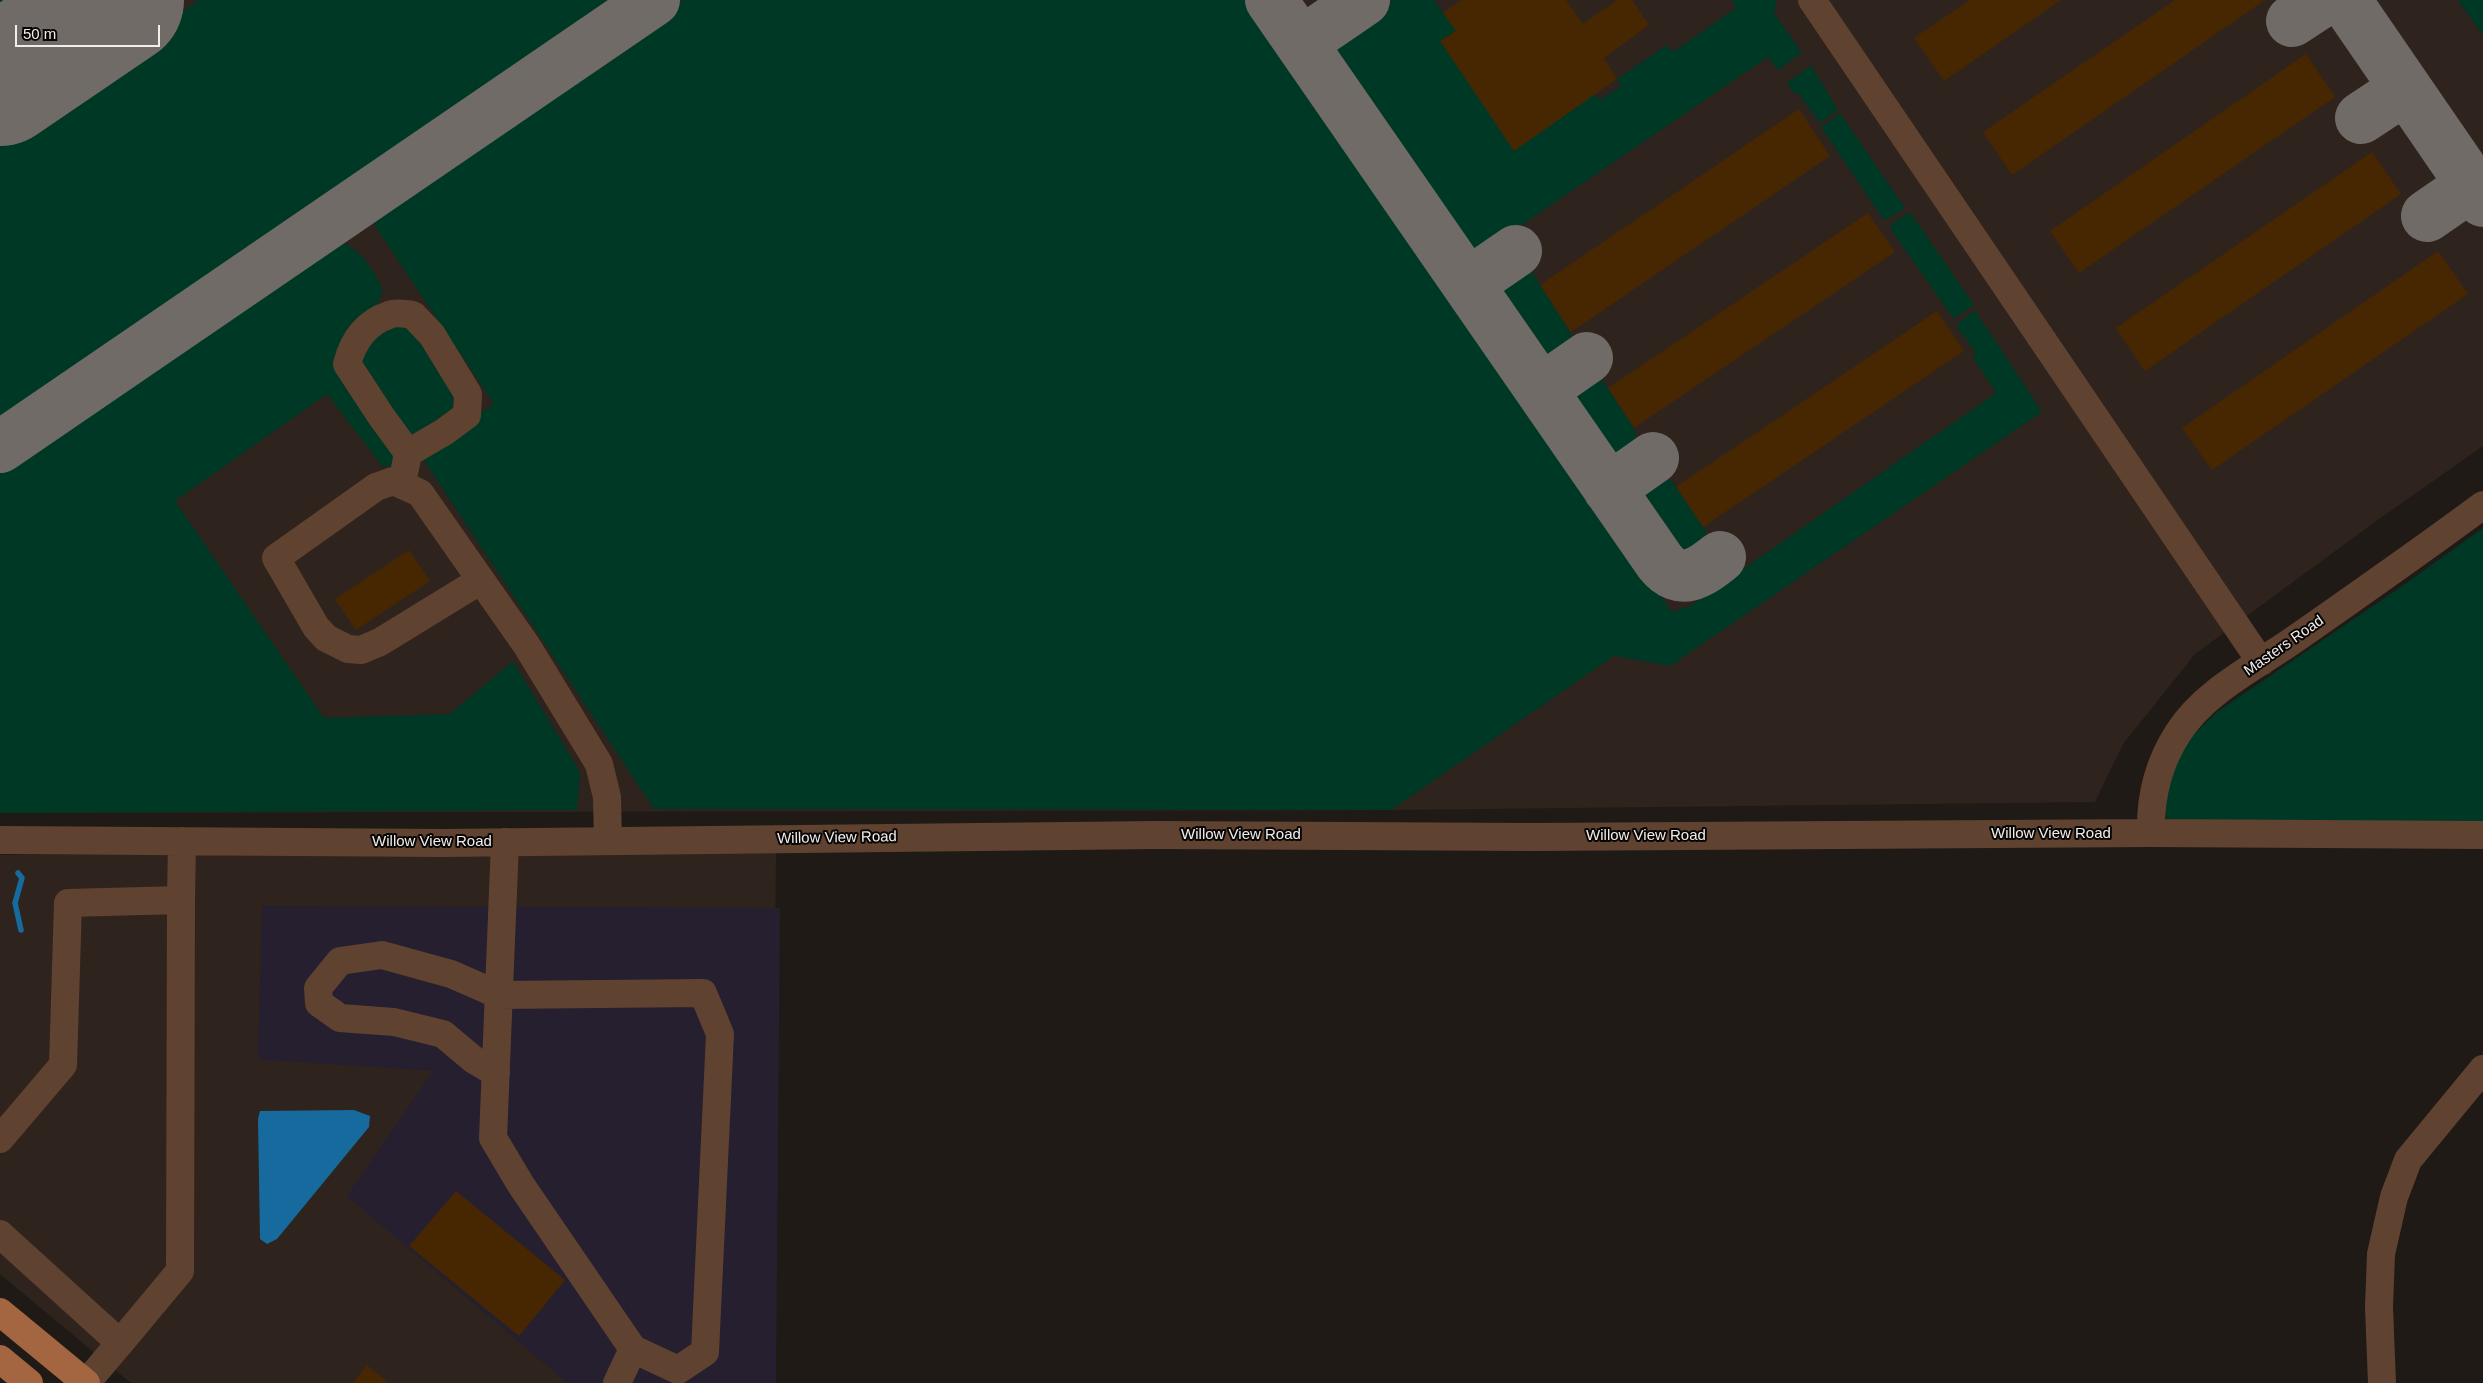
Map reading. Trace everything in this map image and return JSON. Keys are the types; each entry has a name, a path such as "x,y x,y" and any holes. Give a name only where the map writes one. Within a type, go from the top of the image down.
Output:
{"main road":[{"path":"0,1312 86,1383"},
{"path":"0,1359 29,1383"}],"street":[{"path":"1812,0 2261,662"},
{"path":"402,484 408,453 380,416 347,364 352,346 368,326 390,314 413,315 432,335 468,394 467,415 444,432 408,453"},
{"path":"481,580 380,642 361,650 348,649 326,638 316,627 276,558 376,487 393,482 402,484 420,493 481,580 527,646 599,764 607,797 608,841"},
{"name":"Masters Road","path":"2151,834 2150,808 2154,788 2165,757 2178,732 2209,698 2422,551 2483,505"},
{"name":"Willow View Road","path":"0,840 506,842 1147,835 1552,837 2151,834 2483,835"},
{"path":"86,1383 180,1272 180,900 182,841"},
{"path":"496,1073 474,1060 443,1034 394,1022 340,1018 319,1003 318,988 340,961 382,955 493,984 703,993 720,1034 705,1352 678,1370 633,1349 521,1185 493,1138 496,1073 493,984 506,842"},
{"path":"0,1139 63,1065 68,903 180,900"},
{"path":"2382,1383 2379,1307 2381,1254 2394,1197 2408,1160 2483,1069"},
{"path":"0,1234 120,1343"},
{"path":"617,1383 633,1349"}],"shaded area":[{"path":"0,0 2458,0 2483,35 2483,446 2372,524 2195,654 2123,744 2095,802 1391,810 0,813"},
{"path":"776,852 771,1383 131,1383 0,1274 0,855"},
{"path":"262,906 780,908 776,1383 567,1383 347,1196 433,1071 258,1059"}],"green space":[{"path":"0,0 43,0 0,30"},
{"path":"199,0 621,0 0,426 0,136"},
{"path":"684,0 1250,0 1672,612 1690,606 1996,393 1972,356 1976,353 1956,325 1975,310 2042,412 1670,666 1614,656 1391,810 654,809 419,453 494,404 375,226 376,219 383,206"},
{"path":"1394,0 1434,0 1456,31 1440,41 1595,94 1600,100 1621,86 1617,79 1667,45 1673,52 1736,8 1731,0 1777,0 1774,13 1802,53 1778,70 1768,57 1488,248 1472,251 1464,246 1337,61 1337,43 1342,35"},
{"path":"2458,0 2483,0 2483,35"},
{"path":"1811,65 1838,110 1820,123 1797,92 1794,94 1787,83"},
{"path":"1840,113 1905,208 1886,220 1883,219 1821,127"},
{"path":"1910,212 1974,305 1954,319 1891,230 1891,224"},
{"path":"334,241 350,246 364,258 382,289 377,305 352,327 342,341 395,448 393,467 382,466 327,394 175,501 324,718 450,714 513,661 580,772 577,810 0,813 0,468"},
{"path":"1525,271 1532,272 1572,335 1569,347 1557,357 1546,359 1538,354 1499,294 1500,285 1509,277"},
{"path":"395,322 411,330 447,383 454,398 452,411 416,435 410,434 360,370 360,341"},
{"path":"1591,377 1598,377 1603,381 1634,428 1638,445 1621,458 1609,456 1585,423 1575,404 1573,395 1575,389"},
{"path":"1660,476 1673,482 1706,531 1705,544 1687,554 1674,551 1641,503 1641,488"},
{"path":"2483,528 2483,825 2168,823 2164,808 2165,783 2182,745 2217,712 2398,589"}],"water":[{"path":"354,1110 370,1116 369,1127 277,1239 267,1244 260,1239 258,1119 260,1111"}],"building":[{"path":"1461,0 1566,0 1583,24 1617,0 1632,0 1649,25 1604,58 1617,79 1514,151 1440,41 1456,31 1443,13"},
{"path":"1970,0 2061,0 1944,81 1914,38"},
{"path":"2175,0 2265,0 2012,175 1983,132"},
{"path":"2306,54 2335,97 2079,273 2050,231"},
{"path":"1799,109 1830,156 1571,332 1540,285"},
{"path":"2372,152 2401,194 2145,371 2116,328"},
{"path":"1868,213 1895,252 1634,428 1608,388"},
{"path":"2438,251 2468,294 2212,470 2182,428"},
{"path":"1937,311 1964,351 1703,527 1676,487"},
{"path":"409,550 430,581 356,630 335,599"},
{"path":"456,1191 565,1280 519,1336 409,1246"},
{"path":"367,1365 388,1383 353,1383"}],"waterway":[{"path":"18,873 22,878 15,903 21,930"}],"taxiway":[{"path":"0,447 654,0"},
{"path":"1271,0 1660,562 1668,570 1682,576 1698,572 1720,557"},
{"path":"1301,43 1364,0"},
{"path":"2292,21 2324,0"},
{"path":"2345,0 2483,201"},
{"path":"2361,118 2405,89"},
{"path":"2427,216 2472,185"},
{"path":"1468,284 1516,251"},
{"path":"1541,390 1587,358"},
{"path":"1609,489 1653,458"}],"runway":[{"path":"0,81 119,0"}]}
